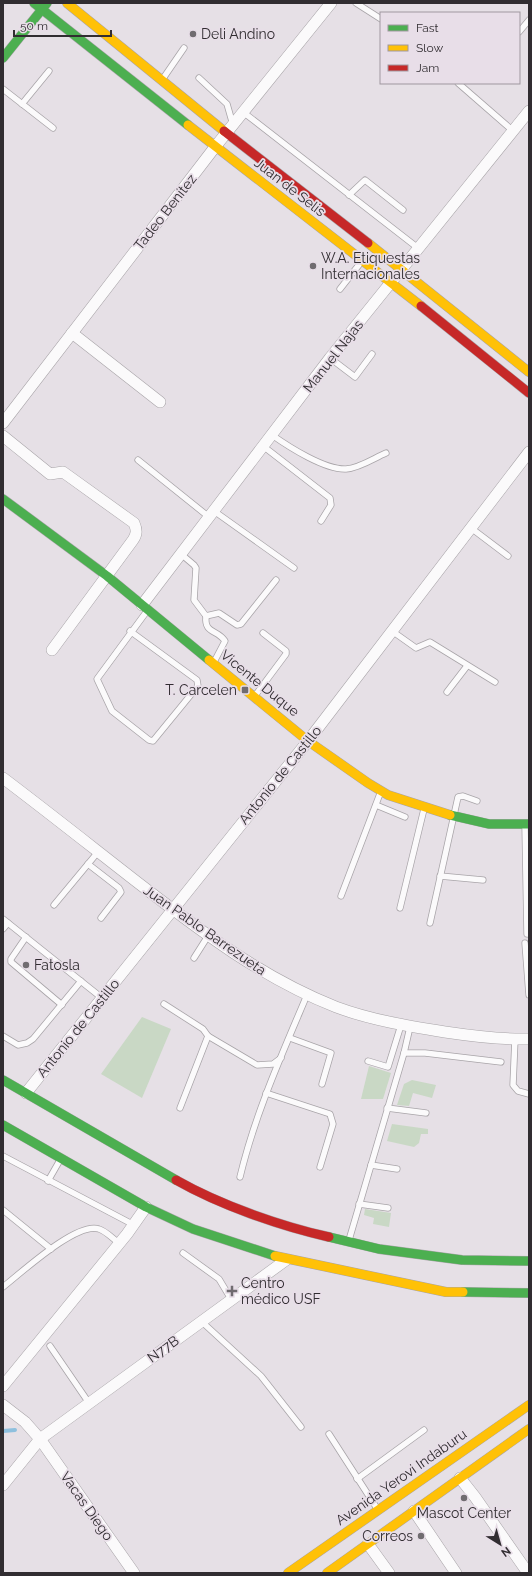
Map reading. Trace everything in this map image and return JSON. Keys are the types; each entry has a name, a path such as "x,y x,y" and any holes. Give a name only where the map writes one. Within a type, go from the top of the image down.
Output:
{"main road":[{"name":"Juan de Selis","path":"67,3 162,80 230,129 529,372"},
{"name":"Juan de Selis","path":"41,5 215,147 391,282 529,393"},
{"path":"3,58 41,5"},
{"name":"Vicente Duque","path":"3,499 107,576 308,741 381,791 406,803 453,817 489,824 527,824"},
{"path":"3,1080 196,1191 293,1229 379,1249 462,1260 529,1261"},
{"path":"3,1125 146,1207 193,1229 286,1260 446,1292 529,1293"},
{"name":"Avenida Yerovi Indaburu","path":"288,1573 529,1405"},
{"path":"327,1573 528,1431"}],"street":[{"name":"Tadeo Benítez","path":"3,423 215,147 331,3"},
{"name":"Manuel Najas","path":"145,607 181,554 330,358 512,130 529,111"},
{"path":"72,333 160,402"},
{"path":"3,436 50,474 63,472 134,523 136,532 135,536 52,650"},
{"name":"Antonio de Castillo","path":"26,1093 308,741 529,452"},
{"name":"Juan Pablo Barrezueta","path":"3,778 172,910 208,936 274,979 307,995 337,1007 405,1026 515,1039 529,1039"},
{"path":"3,1386 134,1225 146,1207"},
{"name":"N77B","path":"4,1484 40,1439 286,1260"},
{"name":"Vacas Diego","path":"3,1405 25,1422 40,1439 134,1573"},
{"path":"460,1478 528,1573"},
{"path":"414,1511 456,1573"},
{"path":"368,1544 389,1573"}],"lane":[{"path":"356,3 380,18"},
{"path":"520,31 529,20"},
{"path":"162,80 184,48"},
{"path":"22,104 49,70"},
{"path":"199,78 227,104 230,129"},
{"path":"459,84 512,130"},
{"path":"3,89 53,128"},
{"path":"243,112 418,248"},
{"path":"349,195 365,180 403,210"},
{"path":"340,289 362,260"},
{"path":"330,358 354,377 372,354"},
{"path":"272,435 285,444 322,463 339,469 354,467 386,453"},
{"path":"263,446 330,498 331,505 322,521"},
{"path":"138,460 212,514 294,568"},
{"path":"471,528 508,556"},
{"path":"181,554 196,568 194,600 206,616 205,623 207,628 225,641 213,663"},
{"path":"206,616 219,613 237,625 241,624 276,580"},
{"path":"130,631 198,682 198,686 153,741 149,740 112,711 97,679 145,607"},
{"path":"392,631 416,648 430,642 494,682"},
{"path":"254,697 286,654 286,651 264,633"},
{"path":"447,692 467,666"},
{"path":"341,896 381,791"},
{"path":"430,923 458,797 463,796 477,801"},
{"path":"376,805 404,817"},
{"path":"400,908 424,809"},
{"path":"527,824 526,934 529,934"},
{"path":"54,905 98,852"},
{"path":"88,864 119,888 121,892 101,918"},
{"path":"440,876 483,880"},
{"path":"3,919 102,998"},
{"path":"3,929 8,923"},
{"path":"194,958 208,936"},
{"path":"26,937 10,959 11,962 62,1005"},
{"path":"525,943 529,995"},
{"path":"3,1036 18,1045 26,1043 42,1030 80,981"},
{"path":"240,1177 246,1152 266,1093 307,995"},
{"path":"164,1004 203,1029 208,1036 257,1065 272,1064 281,1058"},
{"path":"348,1241 404,1053 405,1026"},
{"path":"368,1061 388,1067 405,1026"},
{"path":"180,1108 208,1036"},
{"path":"290,1038 331,1053 322,1084"},
{"path":"515,1039 513,1085 518,1091 529,1094"},
{"path":"404,1053 425,1053 500,1062"},
{"path":"266,1093 330,1114 333,1124 320,1167"},
{"path":"387,1108 426,1113"},
{"path":"3,1156 134,1225"},
{"path":"48,1181 61,1158"},
{"path":"370,1164 397,1169"},
{"path":"358,1204 388,1208"},
{"path":"3,1210 51,1249"},
{"path":"3,1287 69,1235 84,1229 99,1228 119,1243"},
{"path":"183,1252 219,1279 231,1299"},
{"path":"201,1321 261,1376 302,1427"},
{"path":"50,1346 89,1403"},
{"path":"357,1479 424,1430"},
{"path":"329,1434 378,1510"}],"green space":[{"path":"142,1017 171,1029 142,1098 101,1074"},
{"path":"369,1066 391,1073 383,1099 361,1099"},
{"path":"412,1080 436,1085 432,1098 413,1093 409,1106 397,1105 404,1084"},
{"path":"392,1124 428,1129 428,1134 421,1134 419,1143 414,1147 387,1141"},
{"path":"365,1209 391,1213 389,1227 373,1224 374,1218 364,1215"}],"waterway":[{"path":"3,1431 15,1430"}],"traffic: fast":[{"path":"34,3 188,125"},
{"path":"3,58 47,3"},
{"path":"3,499 107,576 209,660"},
{"path":"450,815 489,824 529,824"},
{"path":"3,1080 176,1180"},
{"path":"3,1125 146,1207 193,1229 275,1256"},
{"path":"329,1237 379,1249 462,1260 529,1261"},
{"path":"463,1292 529,1293"}],"traffic: slow":[{"path":"67,3 224,131"},
{"path":"188,125 421,306"},
{"path":"368,243 529,372"},
{"path":"209,660 308,741 368,783 388,795 450,815"},
{"path":"275,1256 446,1292 463,1292"},
{"path":"288,1573 529,1405"},
{"path":"327,1573 529,1429"}],"traffic: jam":[{"path":"224,131 368,243"},
{"path":"421,306 529,393"},
{"path":"176,1180 212,1198 251,1214 329,1237"}],"place":[{"name":"Deli Andino","path":"193,34"},
{"name":"W.A. Etiquestas Internacionales","path":"313,266"},
{"name":"T. Carcelen","path":"245,690"},
{"name":"Fatosla","path":"26,965"},
{"name":"Centro médico USF","path":"232,1291"},
{"name":"Mascot Center","path":"464,1498"},
{"name":"Correos","path":"421,1536"}]}
